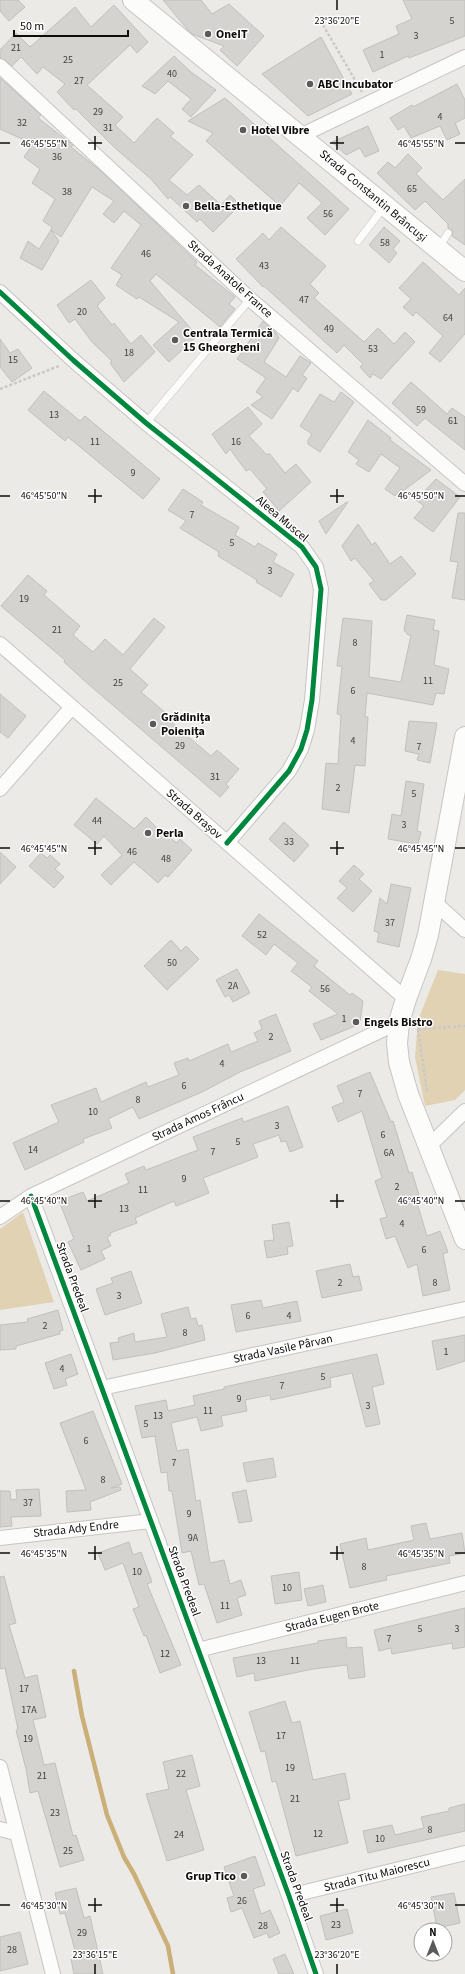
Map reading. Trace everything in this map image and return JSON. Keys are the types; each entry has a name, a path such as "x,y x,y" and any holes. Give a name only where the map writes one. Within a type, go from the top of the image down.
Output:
{"main road":[{"name":"Strada Constantin Brâncuși","path":"133,0 465,271"},
{"path":"465,737 421,959 406,999 406,1026 397,1043 402,1073 428,1147 458,1211 465,1239"}],"street":[{"path":"300,136 465,57"},
{"name":"Strada Anatole France","path":"0,66 250,299 465,484"},
{"name":"Aleea Muscel","path":"0,292 72,360 146,423 302,547 316,567 321,589 312,700 307,730 301,749 289,771 227,843"},
{"name":"Strada Brașov","path":"0,644 406,999"},
{"path":"0,789 72,707"},
{"path":"433,901 465,930"},
{"name":"Strada Amos Frâncu","path":"0,1217 31,1196 406,1026"},
{"path":"428,1147 465,1111"},
{"name":"Strada Predeal","path":"31,1196 289,1896 316,1974"},
{"name":"Strada Vasile Pârvan","path":"102,1388 465,1309"},
{"name":"Strada Ady Endre","path":"0,1538 151,1521"},
{"name":"Strada Eugen Brote","path":"198,1650 465,1583"},
{"path":"0,1767 53,1974"},
{"path":"0,1829 16,1833"},
{"name":"Strada Titu Maiorescu","path":"289,1896 465,1853"}],"lane":[{"path":"358,241 385,205"},
{"path":"438,250 448,233"},
{"path":"146,423 250,299"}],"path":[{"path":"323,25 368,103"},
{"path":"0,389 72,360"},
{"path":"406,1026 418,1029 465,1026"},
{"path":"418,1029 428,1095"}],"shaded area":[{"path":"438,970 465,974 465,1090 455,1100 425,1106 415,1057 418,1020"},
{"path":"23,1212 54,1302 0,1310 0,1229"}],"building":[{"path":"0,0 18,0 25,7 9,21 0,11"},
{"path":"163,0 201,0 212,14 229,4 264,36 237,66 220,50 224,46 192,34"},
{"path":"403,0 465,0 465,36 409,58 408,56 373,72 363,50 399,34 396,26 412,19"},
{"path":"114,5 148,42 137,53 130,45 87,85 123,117 115,125 134,143 157,118 174,133 170,136 193,155 169,180 187,195 199,185 221,205 230,195 240,205 213,232 200,219 197,222 170,197 168,199 151,179 115,148 76,109 74,110 57,92 65,84 43,67 37,74 21,57 12,66 0,58 0,50 16,33 30,47 75,7 91,27"},
{"name":"ABC Incubator","path":"321,37 352,94 308,116 262,74"},
{"path":"174,56 191,72 216,90 191,117 182,109 191,99 168,81 155,94 142,86"},
{"path":"0,78 41,115 38,118 73,145 71,147 102,172 197,262 195,265 235,297 229,304 235,309 220,327 156,274 150,281 197,336 169,362 153,345 179,322 139,297 137,299 116,285 122,275 111,268 141,225 124,211 114,223 103,214 114,201 92,187 61,237 51,230 52,227 43,221 55,199 32,183 40,169 24,157 33,144 0,129"},
{"path":"457,84 465,100 465,118 455,123 460,134 447,140 440,126 411,138 404,126 398,130 390,118 412,105 413,107"},
{"path":"225,98 349,209 325,235 307,218 322,203 299,183 280,206 206,141 213,133 188,121"},
{"path":"368,126 379,151 365,157 360,148 346,155 332,142"},
{"path":"408,154 422,168 416,174 443,200 465,179 465,245 452,236 453,231 448,228 448,224 425,201 415,210 377,173 388,162 395,168"},
{"path":"281,227 326,266 310,284 319,293 314,298 364,342 378,328 394,344 405,332 415,342 381,379 373,374 370,378 360,367 363,364 344,345 337,353 264,286 263,287 236,259 263,233 269,240"},
{"path":"384,227 400,241 393,249 397,253 389,263 369,245"},
{"path":"51,230 59,241 42,270 20,258 28,241 39,249"},
{"path":"423,262 459,295 465,288 465,334 440,362 429,353 443,336 416,312 413,316 403,307 411,299 399,288"},
{"path":"91,280 105,298 97,306 112,325 114,323 131,344 141,335 155,352 124,382 110,363 112,361 92,342 75,319 69,323 57,305"},
{"path":"263,321 276,333 279,338 264,362 286,377 300,356 311,363 302,375 307,378 298,392 293,388 272,419 251,405 263,397 256,392 266,378 237,359"},
{"path":"0,339 10,353 18,349 32,368 12,382 0,367"},
{"path":"411,382 447,414 452,408 465,417 465,450 425,418 417,426 392,403"},
{"path":"44,391 80,421 85,416 160,479 143,499 68,437 65,441 28,410"},
{"path":"341,392 354,402 320,452 308,444 308,440 312,434 300,426 320,394 334,402"},
{"path":"248,407 262,424 249,436 267,455 269,453 285,473 296,464 311,482 279,511 263,492 267,489 250,469 246,471 230,449 226,454 212,434"},
{"path":"368,420 391,438 390,440 431,470 403,491 401,489 395,496 385,489 400,468 381,454 369,472 356,464 359,460 348,452"},
{"path":"436,479 460,497 433,532 414,518 424,506 416,500"},
{"path":"183,489 203,502 201,505 239,527 235,535 255,547 258,543 277,554 273,562 294,574 281,597 218,556 219,552 180,528 186,521 168,510"},
{"path":"348,502 326,534 319,521"},
{"path":"458,513 465,513 465,600 452,598 458,562 450,561"},
{"path":"358,524 372,545 375,542 390,564 401,556 416,574 386,600 381,600 369,584 374,581 355,558 351,561 342,546"},
{"path":"28,575 47,591 44,595 80,626 73,635 93,652 105,639 123,655 154,618 165,627 130,669 148,685 141,692 174,720 172,723 211,756 217,750 239,769 226,784 229,787 220,797 87,683 64,662 65,660 1,606"},
{"path":"407,615 435,620 433,630 439,631 434,665 449,669 444,694 436,693 433,705 367,693 365,717 368,717 365,766 355,765 349,813 322,809 326,763 338,764 341,715 337,714 342,666 337,666 343,618 372,621 369,677 401,682 411,635 408,635 404,630"},
{"path":"0,694 26,716 8,738 0,732"},
{"path":"409,721 437,723 430,763 417,760 419,754 405,751"},
{"path":"406,781 424,784 417,831 421,832 418,844 388,839 392,814 401,816"},
{"path":"96,798 134,829 146,817 167,838 168,836 177,843 180,839 192,850 168,877 165,875 158,883 134,862 111,885 101,875 122,855 104,836 97,844 74,825"},
{"path":"284,822 309,845 294,862 269,839"},
{"path":"0,852 16,867 0,884"},
{"path":"41,853 47,858 50,855 60,864 55,869 64,877 54,888 29,866"},
{"path":"354,865 364,874 359,879 372,891 353,912 337,898 347,888 339,881"},
{"path":"391,884 411,888 399,947 377,942 379,933 374,931 380,898 387,904"},
{"path":"259,914 318,961 314,966 350,995 352,993 363,1001 360,1024 321,1040 313,1024 338,1014 309,991 312,987 291,971 298,963 274,944 266,955 242,936"},
{"path":"171,940 181,951 186,946 199,959 167,990 144,966"},
{"path":"237,969 250,993 233,1002 229,995 225,997 216,980"},
{"path":"276,1014 291,1051 240,1072 202,1092 139,1119 133,1107 108,1119 112,1128 83,1139 84,1142 25,1170 13,1143 59,1122 51,1105 96,1088 101,1102 146,1082 148,1087 179,1075 174,1063 188,1058 189,1061 228,1044 231,1052 258,1041 254,1033 262,1029 259,1021"},
{"path":"370,1072 391,1122 393,1121 409,1173 412,1172 419,1195 415,1196 427,1236 440,1231 448,1252 443,1254 450,1290 423,1296 417,1264 408,1268 395,1236 386,1239 380,1219 387,1217 375,1181 382,1178 362,1111 338,1122 332,1107 344,1102 337,1086"},
{"path":"288,1106 303,1147 290,1152 286,1141 281,1142 279,1135 253,1144 258,1157 203,1178 209,1193 176,1206 174,1201 135,1218 137,1223 110,1233 111,1235 107,1237 111,1246 101,1251 105,1259 81,1270 68,1242 74,1239 59,1201 83,1192 87,1201 129,1183 125,1174 144,1166 146,1170 198,1150 193,1137 242,1118 244,1122"},
{"path":"289,1222 293,1246 287,1247 288,1254 267,1258 264,1241 274,1240 272,1225"},
{"path":"350,1264 353,1277 359,1276 362,1290 322,1298 316,1271"},
{"path":"131,1271 142,1303 105,1315 96,1289 113,1283 111,1278"},
{"path":"261,1300 263,1308 297,1301 301,1321 236,1332 231,1305"},
{"path":"188,1307 191,1319 196,1318 198,1326 202,1325 205,1340 155,1353 113,1360 110,1343 119,1342 118,1338 134,1333 135,1342 167,1337 161,1314"},
{"path":"58,1310 63,1330 60,1331 60,1334 16,1346 16,1349 0,1350 0,1325 28,1322 27,1319"},
{"path":"465,1335 465,1361 437,1370 432,1341"},
{"path":"71,1354 78,1374 65,1379 67,1385 54,1389 45,1363"},
{"path":"377,1354 384,1384 372,1387 380,1424 366,1427 352,1373 330,1378 331,1387 271,1400 270,1395 245,1400 247,1411 221,1416 223,1426 201,1431 197,1417 171,1423 177,1451 188,1449 196,1501 200,1500 210,1563 224,1560 230,1584 241,1580 246,1595 237,1598 242,1615 217,1623 204,1584 199,1585 191,1551 182,1553 172,1491 169,1491 167,1472 161,1473 155,1436 142,1438 135,1406 166,1400 168,1411 195,1405 193,1396 224,1389 224,1387"},
{"path":"93,1411 122,1484 111,1488 120,1487 121,1490 90,1502 91,1510 67,1512 66,1491 86,1490 60,1423"},
{"path":"273,1458 276,1477 247,1482 243,1463"},
{"path":"39,1489 41,1516 11,1517 12,1526 0,1527 0,1491 10,1491 11,1500 17,1499 16,1490"},
{"path":"246,1490 252,1521 239,1523 232,1493"},
{"path":"426,1523 430,1539 462,1533 465,1553 449,1556 450,1563 386,1576 387,1580 350,1588 340,1544 366,1538 368,1550 414,1540 411,1526"},
{"path":"129,1542 133,1555 141,1552 152,1582 147,1584 181,1665 160,1673 146,1635 144,1636 133,1609 139,1607 123,1563 105,1570 98,1553"},
{"path":"299,1572 302,1600 275,1604 271,1576"},
{"path":"4,1576 16,1623 9,1625 25,1678 37,1675 46,1717 33,1720 44,1765 55,1763 73,1836 76,1835 84,1860 60,1867 38,1791 30,1793 26,1769 16,1730 18,1729 5,1668 0,1669 0,1577"},
{"path":"323,1585 326,1602 308,1606 304,1589"},
{"path":"465,1608 465,1647 453,1649 452,1643 392,1654 391,1648 379,1651 374,1630"},
{"path":"346,1637 347,1648 362,1647 365,1677 349,1679 347,1665 313,1669 255,1681 254,1673 237,1677 233,1658"},
{"path":"285,1701 292,1723 300,1721 313,1780 345,1773 350,1799 338,1801 348,1843 296,1856 276,1781 272,1782 265,1751 261,1752 249,1712"},
{"path":"192,1755 200,1786 186,1790 204,1850 167,1861 146,1794 169,1789 163,1762"},
{"path":"465,1804 465,1831 368,1853 363,1831 392,1825 395,1835 424,1828 421,1817 449,1811 449,1808"},
{"path":"255,1856 265,1885 253,1889 261,1914 270,1910 280,1933 269,1938 267,1933 254,1938 242,1908 231,1912 227,1898 234,1896 224,1867"},
{"path":"76,1888 84,1918 90,1916 103,1974 74,1974 71,1959 77,1958 65,1913 60,1914 55,1893"},
{"path":"454,1893 460,1923 453,1925 453,1922 436,1922 431,1897"},
{"path":"347,1909 353,1933 326,1940 320,1916"},
{"path":"20,1932 28,1964 0,1971 0,1937"},
{"path":"285,1954 294,1974 279,1974 273,1959"}],"waterway":[{"path":"74,1671 82,1716 107,1815 124,1857 134,1874 168,1946 173,1974"}],"cycle path":[{"path":"0,292 73,360 146,423 302,547 316,567 321,589 312,700 307,730 301,749 289,771 227,843"},
{"path":"31,1196 289,1896 316,1974"}],"place":[{"name":"OneIT","path":"208,34"},
{"name":"ABC Incubator","path":"310,84"},
{"name":"Hotel Vibre","path":"243,130"},
{"name":"Bella-Esthetique","path":"186,206"},
{"name":"Centrala Termică 15 Gheorgheni","path":"175,340"},
{"name":"Grădinița Poienița","path":"153,724"},
{"name":"Perla","path":"148,833"},
{"name":"Engels Bistro","path":"356,1022"},
{"name":"Grup Tico","path":"244,1876"}]}
